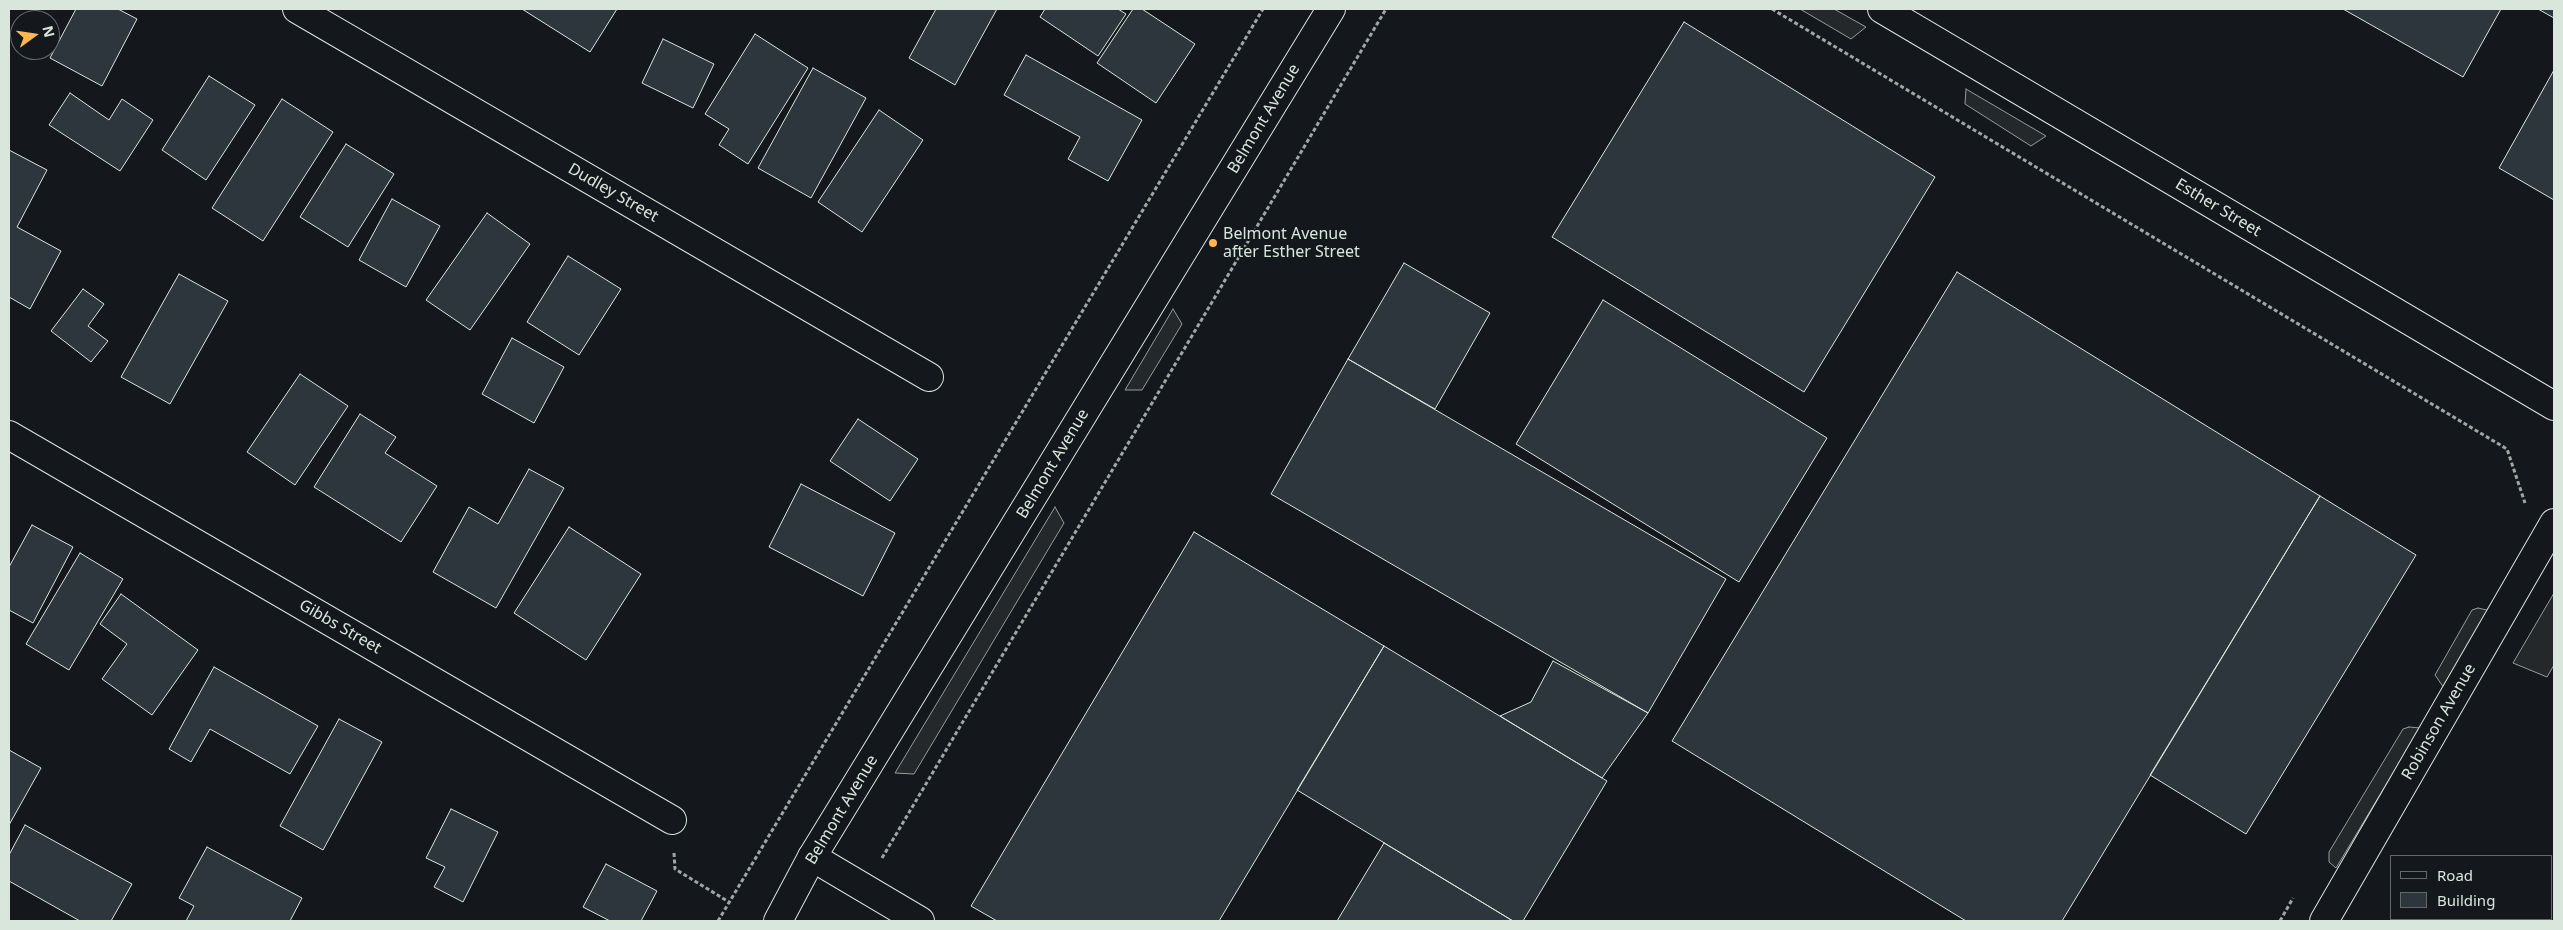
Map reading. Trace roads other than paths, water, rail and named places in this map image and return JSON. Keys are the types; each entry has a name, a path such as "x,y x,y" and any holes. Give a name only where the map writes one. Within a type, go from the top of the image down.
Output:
{"street":[{"name":"Dudley Street","path":"297,9 929,377"},
{"name":"Belmont Avenue","path":"778,921 812,857 1331,9"},
{"name":"Esther Street","path":"1882,9 2554,406"},
{"name":"Gibbs Street","path":"9,435 672,820"},
{"name":"Robinson Avenue","path":"2324,921 2554,523"},
{"path":"812,857 920,921"}],"place":[{"name":"Belmont Avenue after Esther Street","path":"1213,243"}]}
